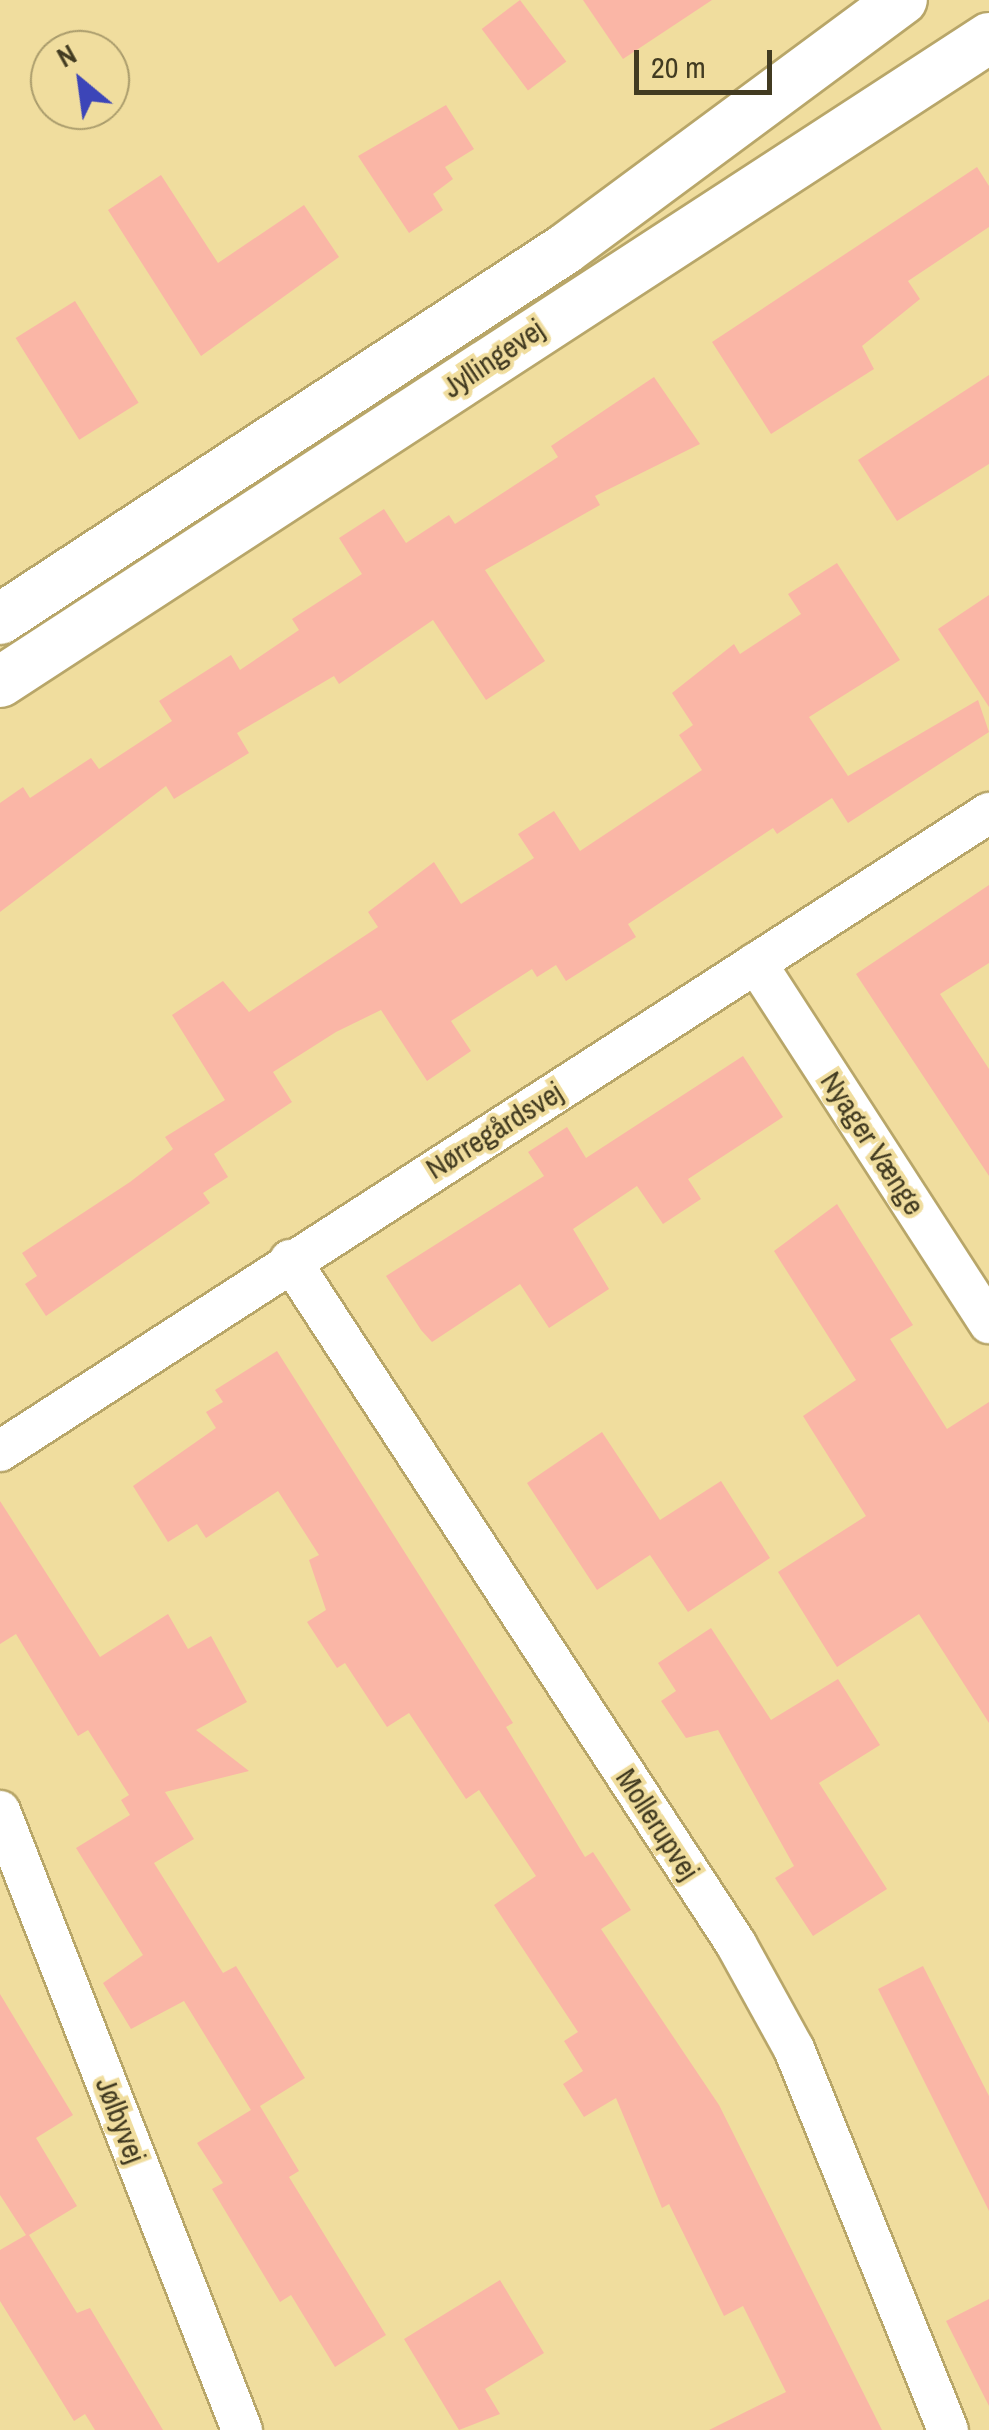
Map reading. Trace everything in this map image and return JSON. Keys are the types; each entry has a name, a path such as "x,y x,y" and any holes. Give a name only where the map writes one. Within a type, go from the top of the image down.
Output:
{"street":[{"name":"Jyllingevej","path":"0,619 565,249 902,0"},
{"name":"Jyllingevej","path":"0,682 989,38"},
{"name":"Nørregårdsvej","path":"0,1451 290,1260 989,813"},
{"name":"Nyager Vænge","path":"756,963 989,1323"},
{"name":"Mollerupvej","path":"290,1260 736,1944 794,2049 948,2430"},
{"name":"Jølbyvej","path":"0,1811 242,2430"}],"building":[{"path":"520,0 566,61 528,90 482,29"},
{"path":"583,0 712,0 623,59"},
{"path":"446,105 474,149 445,167 453,179 433,194 443,210 409,233 358,156"},
{"path":"977,167 989,186 989,227 908,281 920,299 862,346 874,369 771,434 712,342"},
{"path":"161,175 218,263 304,205 339,257 201,356 108,210"},
{"path":"75,301 139,403 79,440 16,338"},
{"path":"989,375 989,464 897,521 858,460"},
{"path":"654,377 700,444 595,496 600,505 485,570 545,661 486,700 433,620 339,684 334,676 237,733 249,753 174,799 166,786 0,912 0,803 23,787 30,798 91,758 99,769 172,721 159,701 231,655 240,670 299,630 292,619 362,574 339,538 384,509 406,543 449,515 455,524 558,457 551,446"},
{"path":"837,563 900,660 809,717 848,776 978,700 989,732 848,823 832,798 777,834 773,828 628,924 636,937 566,981 556,965 537,977 532,969 451,1021 471,1051 427,1081 381,1010 336,1032 273,1072 292,1102 214,1154 228,1177 203,1193 210,1203 46,1316 25,1284 37,1276 22,1253 130,1182 173,1149 165,1137 225,1100 172,1015 223,981 249,1012 378,927 368,912 434,862 461,904 534,858 518,834 554,811 580,851 702,770 679,735 693,725 672,693 734,644 740,654 801,614 788,594"},
{"path":"989,595 989,707 938,629"},
{"path":"989,885 989,963 940,994 989,1069 989,1176 856,974"},
{"path":"743,1056 783,1117 688,1179 701,1199 663,1224 637,1186 573,1229 609,1289 549,1328 520,1284 432,1342 421,1330 386,1276 544,1176 528,1152 567,1127 586,1158"},
{"path":"837,1204 913,1325 890,1339 947,1429 989,1402 989,1723 919,1614 837,1667 778,1572 866,1516 803,1416 856,1380 774,1251"},
{"path":"277,1351 513,1723 506,1727 585,1857 593,1852 631,1910 601,1929 719,2105 882,2430 709,2430 786,2392 743,2306 724,2316 669,2204 662,2208 616,2098 584,2117 563,2084 583,2071 564,2041 578,2032 494,1905 536,1876 479,1790 466,1799 409,1713 387,1727 345,1663 337,1668 307,1622 326,1610 309,1560 319,1555 278,1491 206,1538 197,1524 168,1542 133,1486 216,1428 206,1412 223,1402 215,1390"},
{"path":"602,1432 660,1520 721,1481 770,1558 688,1612 650,1555 597,1590 527,1483"},
{"path":"0,1501 100,1657 168,1614 188,1649 211,1636 247,1702 196,1730 249,1771 165,1792 194,1839 154,1863 223,1973 236,1966 305,2078 260,2106 299,2171 289,2177 386,2335 335,2367 291,2295 280,2302 212,2189 223,2183 197,2143 251,2110 184,2001 131,2029 103,1983 143,1955 76,1848 130,1815 121,1800 129,1795 88,1730 78,1736 16,1634 0,1644"},
{"path":"711,1628 771,1720 838,1679 880,1745 819,1783 887,1889 813,1936 775,1878 794,1866 718,1730 686,1738 661,1701 676,1691 658,1663"},
{"path":"923,1966 989,2096 989,2211 878,1989"},
{"path":"0,1994 73,2115 36,2138 77,2206 29,2235 77,2313 90,2308 163,2430 95,2430 85,2414 74,2421 0,2301 0,2250 26,2235 0,2195"},
{"path":"500,2280 544,2353 485,2389 500,2414 459,2430 404,2339"},
{"path":"989,2299 989,2406 946,2321"}]}
